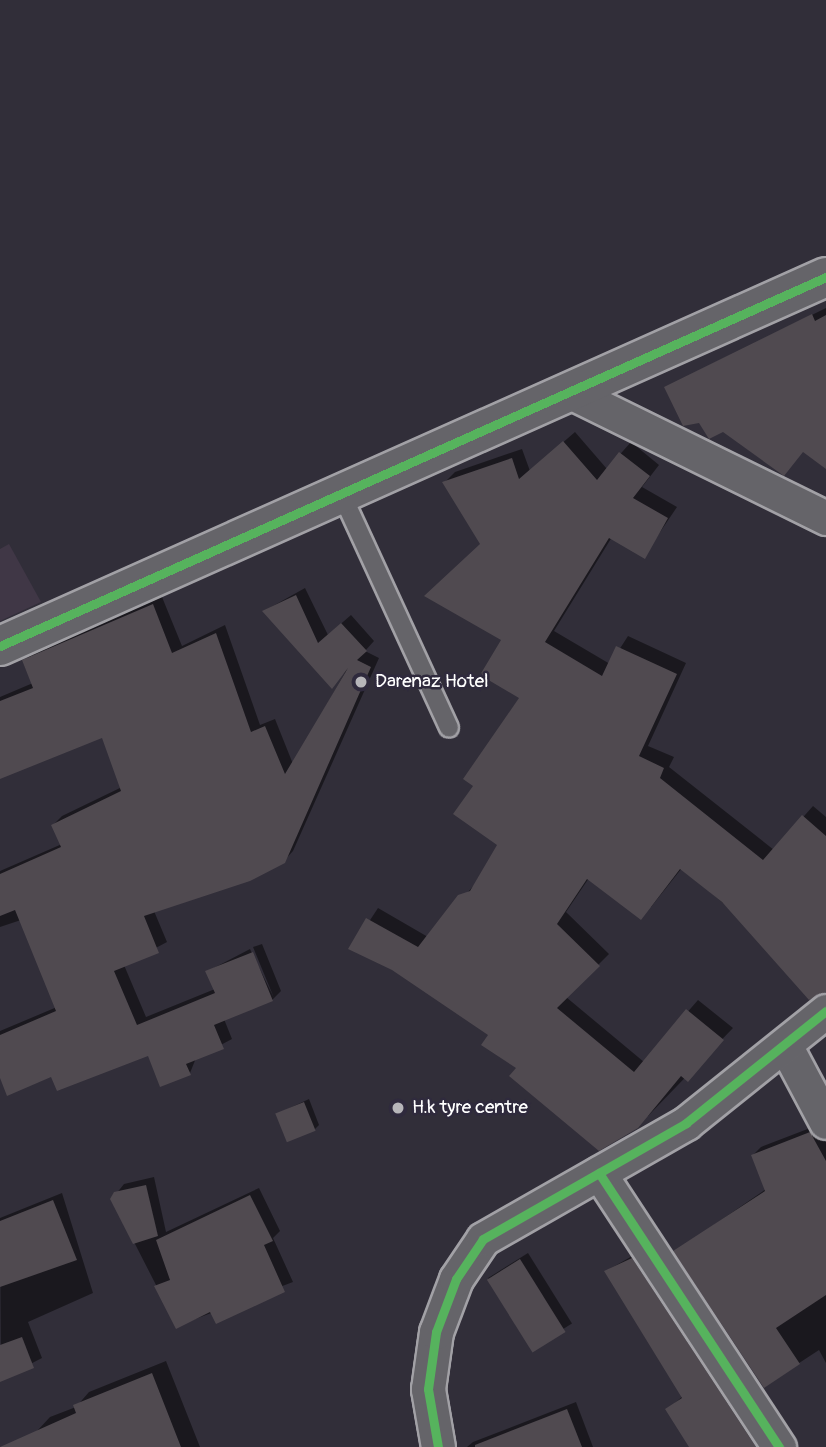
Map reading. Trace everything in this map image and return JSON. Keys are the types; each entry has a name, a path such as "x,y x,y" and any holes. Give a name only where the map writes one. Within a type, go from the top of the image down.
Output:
{"street":[{"path":"0,646 826,276"},
{"path":"568,391 826,518"},
{"path":"438,1447 428,1388 436,1332 467,1258 483,1239 686,1123 826,1011"},
{"path":"785,1045 826,1122"},
{"path":"599,1173 779,1447"}],"lane":[{"path":"342,495 449,728"}],"shaded area":[{"path":"9,544 41,602 0,621 0,549"}],"building":[{"path":"812,314 815,321 826,315 826,469 803,452 784,476 723,432 709,439 699,423 683,426 664,387"},
{"path":"563,441 597,480 619,452 650,476 633,498 668,518 645,559 609,538 545,642 602,676 616,646 677,674 639,756 664,768 660,778 763,860 802,815 826,836 826,992 809,1000 722,902 680,869 641,920 587,879 557,924 600,966 557,1008 634,1072 686,1009 724,1040 688,1082 681,1076 638,1128 599,1151 509,1076 516,1068 481,1045 488,1035 392,970 348,949 366,918 418,947 458,895 470,891 497,845 453,814 473,786 463,779 519,698 480,675 501,640 424,596 480,544 442,482 512,458 519,479"},
{"path":"296,595 318,643 341,623 367,651 357,660 371,667 285,863 250,881 144,916 159,953 114,971 137,1025 215,993 205,971 253,952 273,1001 214,1025 224,1049 186,1064 191,1075 160,1087 148,1056 57,1091 51,1077 7,1096 0,1078 0,1035 56,1011 15,910 0,916 0,874 61,847 51,825 121,791 102,738 0,779 0,701 33,688 22,660 153,604 172,653 216,633 251,732 265,726 285,774 348,668 332,689 262,611"},
{"path":"304,1102 316,1131 287,1142 275,1114"},
{"path":"810,1132 826,1161 826,1295 776,1328 800,1364 764,1388 673,1251 765,1191 751,1155"},
{"path":"146,1185 158,1236 133,1244 110,1199 114,1192"},
{"path":"250,1195 273,1241 264,1245 285,1292 216,1324 210,1312 176,1329 154,1286 170,1280 156,1240"},
{"path":"53,1200 77,1260 0,1287 0,1221"},
{"path":"632,1258 756,1447 689,1447 665,1409 682,1398 604,1271"},
{"path":"520,1259 566,1332 532,1353 487,1280"},
{"path":"22,1337 34,1368 0,1382 0,1345"},
{"path":"152,1373 181,1447 0,1447 76,1413 73,1405"},
{"path":"567,1409 582,1447 475,1447 475,1445"}],"cycle path":[{"path":"0,646 826,277"},
{"path":"438,1447 428,1389 436,1332 456,1279 483,1239 686,1123 826,1011"},
{"path":"599,1173 779,1447"}],"place":[{"name":"Darenaz Hotel","path":"361,682"},
{"name":"H.k tyre centre","path":"398,1108"}]}
